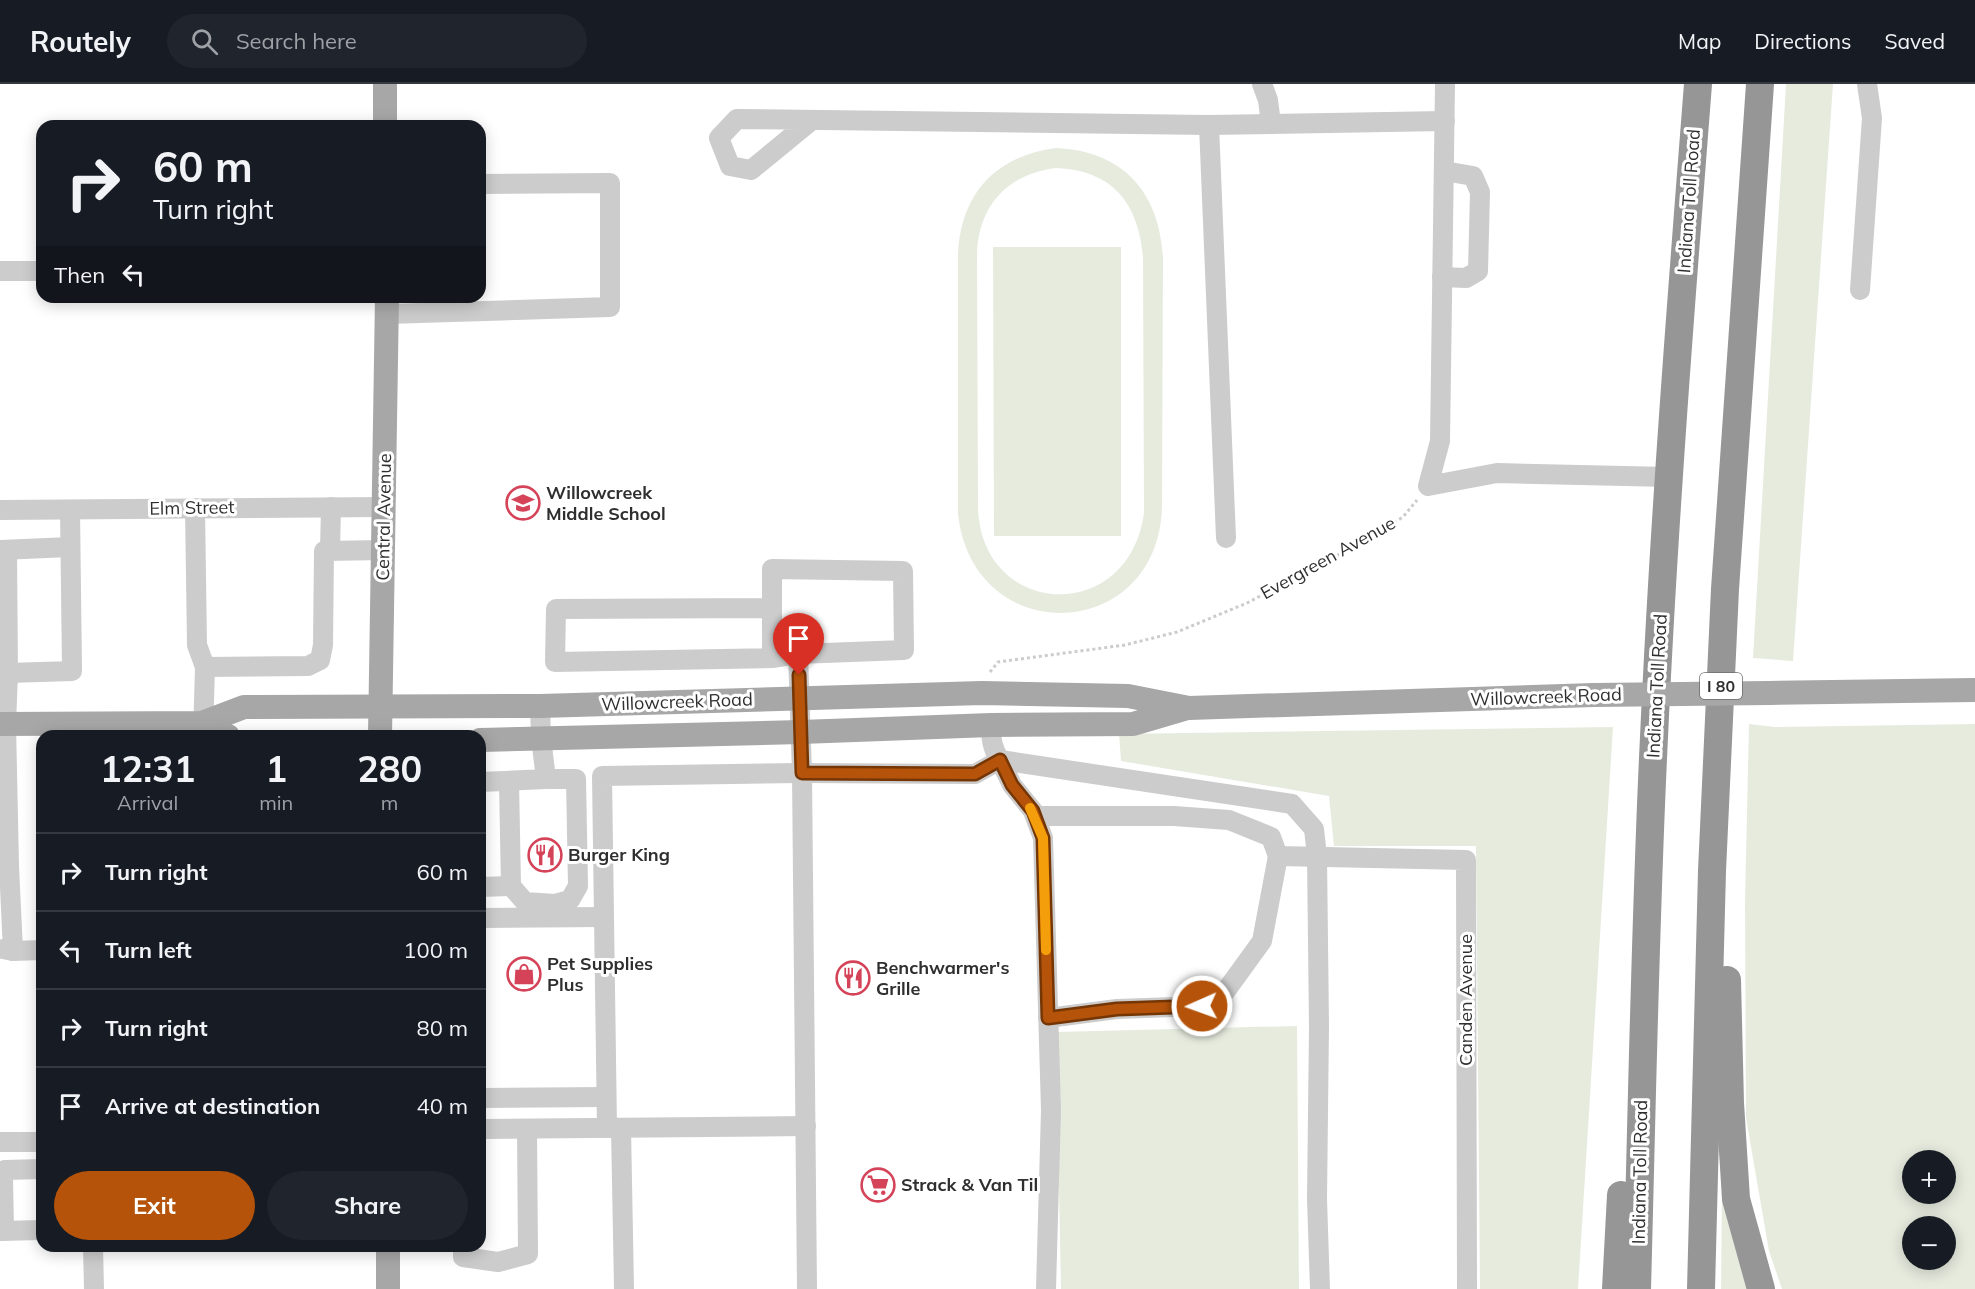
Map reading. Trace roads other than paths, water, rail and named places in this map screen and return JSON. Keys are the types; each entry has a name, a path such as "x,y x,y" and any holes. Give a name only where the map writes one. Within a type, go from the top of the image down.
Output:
{"highway":[{"name":"Indiana Toll Road","path":"1637,1289 1645,970 1654,739 1669,477 1698,84"},
{"name":"I 80","path":"1701,1289 1712,871 1725,589 1760,84"},
{"path":"1712,871 1726,958 1730,1103 1737,1199 1761,1289"},
{"path":"1616,1289 1624,1143 1645,970"}],"main road":[{"path":"385,84 386,120"},
{"name":"Central Avenue","path":"380,730 387,305"},
{"name":"Willowcreek Road","path":"3,724 59,730 202,730 244,707 540,706 982,693 1128,696 1189,708 1594,694 1975,690"},
{"name":"Willowcreek Road","path":"486,740 991,725 1134,724 1189,708"},
{"path":"388,1252 388,1289"}],"street":[{"path":"1262,84 1268,100 1270,124"},
{"path":"1445,84 1440,441 1428,486 1497,473 1669,477"},
{"path":"1860,290 1872,118 1867,84"},
{"path":"812,120 1209,125 1445,121"},
{"path":"1209,125 1226,538"},
{"path":"1442,277 1466,278 1478,271 1480,192 1473,176 1444,171"},
{"path":"387,305 610,307 610,183 486,184"},
{"path":"0,271 36,271"},
{"path":"330,550 331,507"},
{"name":"Elm Street","path":"0,510 385,507"},
{"path":"195,508 197,645 205,667 202,730"},
{"path":"8,673 72,671 70,510"},
{"path":"36,950 7,950 9,866 3,724 8,673 4,550 70,548"},
{"path":"205,667 308,666 320,660 323,645 324,550 384,550"},
{"path":"771,608 556,609 555,662 772,658 798,654 904,650 903,570 772,568 772,658"},
{"path":"798,654 802,773 807,1289"},
{"path":"540,706 546,779"},
{"path":"991,725 993,750 1012,785 1035,816 1043,838 1051,1110 1046,1289"},
{"path":"624,1289 614,1128 606,1097 602,776 802,773 975,774 1000,760 1292,804 1314,829 1317,856 1319,1026 1317,1199 1320,1289"},
{"path":"486,782 546,779 576,779 578,886 570,900 555,904 525,902 511,886 509,781"},
{"path":"1035,816 1174,816 1229,820 1271,837 1278,856 1262,940 1225,992 1202,1006 1117,1009 1048,1018"},
{"path":"1278,856 1317,856"},
{"name":"Canden Avenue","path":"1317,856 1466,860 1467,1289"},
{"path":"486,887 511,886"},
{"path":"486,918 603,917"},
{"path":"486,1098 606,1097"},
{"path":"486,1129 806,1126"},
{"path":"463,1252 463,1257 498,1262 528,1254 527,1129"},
{"path":"0,1142 36,1142"},
{"path":"36,1169 5,1170 2,1231 36,1230"},
{"path":"93,1252 94,1289"}],"place":[{"name":"Willowcreek Middle School","path":"523,503"},
{"name":"Burger King","path":"545,855"},
{"name":"Pet Supplies Plus","path":"524,974"},
{"name":"Benchwarmer's Grille","path":"853,978"},
{"name":"Strack & Van Til","path":"878,1185"}]}
